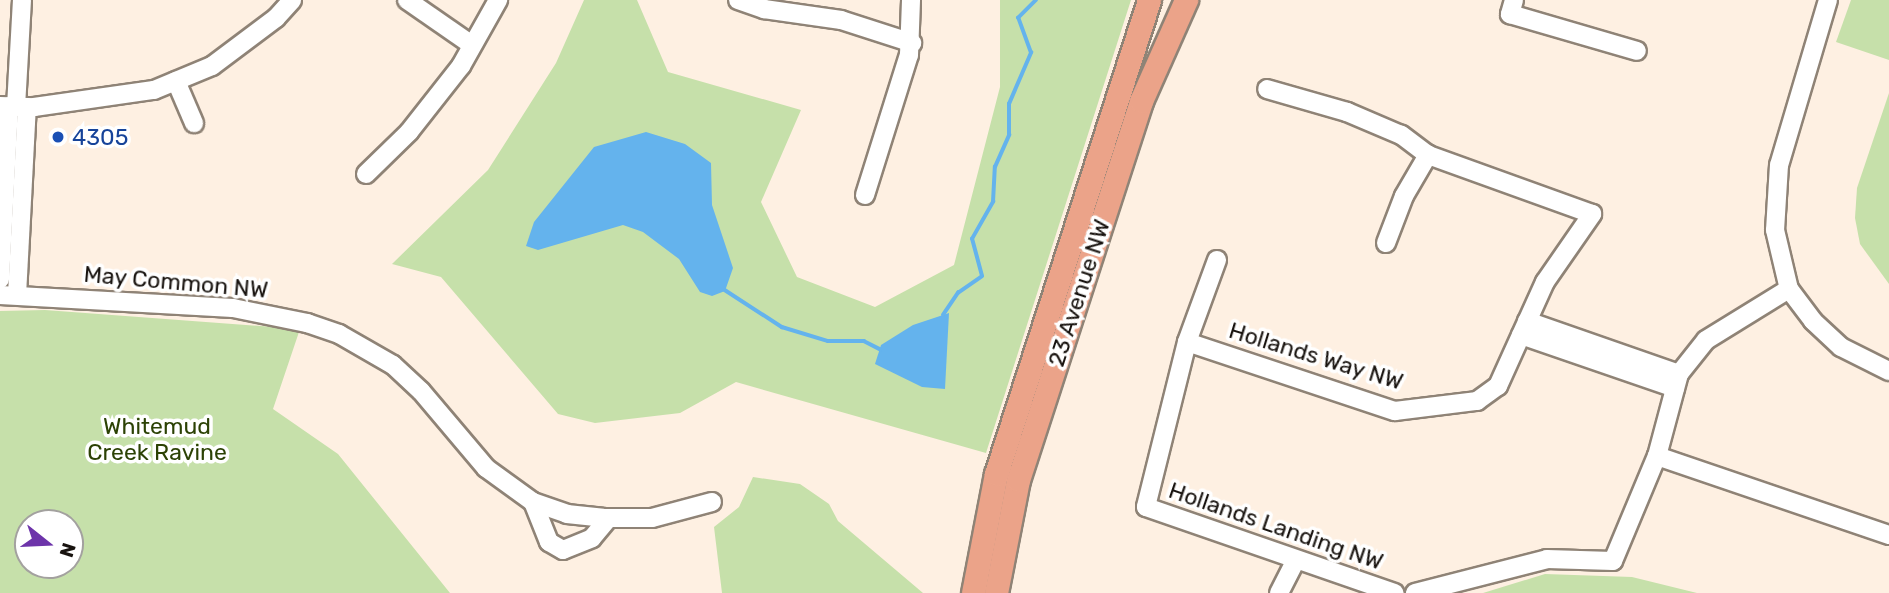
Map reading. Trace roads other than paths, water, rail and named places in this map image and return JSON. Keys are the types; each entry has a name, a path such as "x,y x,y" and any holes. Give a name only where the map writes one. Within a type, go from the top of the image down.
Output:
{"main road":[{"name":"23 Avenue NW","path":"973,593 979,542 996,474 1149,0"},
{"name":"23 Avenue NW","path":"996,593 1018,480 1141,101 1186,0"}],"street":[{"path":"0,279 22,0"},
{"path":"13,106 113,97 176,81 244,44 292,0"},
{"path":"407,0 472,45"},
{"path":"366,174 409,132 461,66 498,0"},
{"path":"738,0 765,9 841,20 912,43"},
{"path":"865,195 912,43 911,0"},
{"path":"1514,0 1510,14 1637,51"},
{"path":"1828,0 1779,165 1775,230 1789,289 1813,321 1841,348 1889,371"},
{"path":"176,81 194,123"},
{"path":"1267,89 1347,112 1401,135 1428,155 1404,196 1386,243"},
{"path":"9,295 13,106"},
{"name":"Hollands Way NW","path":"1187,342 1395,411 1477,401 1498,386 1545,282 1592,215 1428,155"},
{"name":"Hollands Landing NW","path":"1217,260 1187,342 1146,507 1296,562 1395,593"},
{"path":"1415,593 1547,559 1613,561 1657,456 1677,381 1706,340 1789,289"},
{"name":"May Common NW","path":"9,295 233,308 290,318 339,334 408,377 486,467 533,502 567,514 609,519 652,518 712,502"},
{"path":"1524,328 1677,381"},
{"path":"1657,456 1889,535"},
{"path":"533,502 540,528 549,542 563,550 592,538 609,519"},
{"path":"1279,593 1296,562"}],"water":[{"path":"646,132 685,144 711,163 712,205 733,268 725,291 712,296 700,292 679,259 643,232 623,225 538,250 526,246 534,222 594,147"},
{"path":"949,313 945,389 922,387 875,364 881,345 913,325"}],"waterway":[{"path":"943,315 958,293 982,276 972,239 993,202 995,167 1009,135 1009,104 1031,53 1018,18 1036,0"},
{"path":"725,290 782,327 828,341 864,341 880,349"}],"place":[{"name":"4305","path":"58,137"}],"park label":[{"name":"Whitemud Creek Ravine","path":"157,439"}]}
